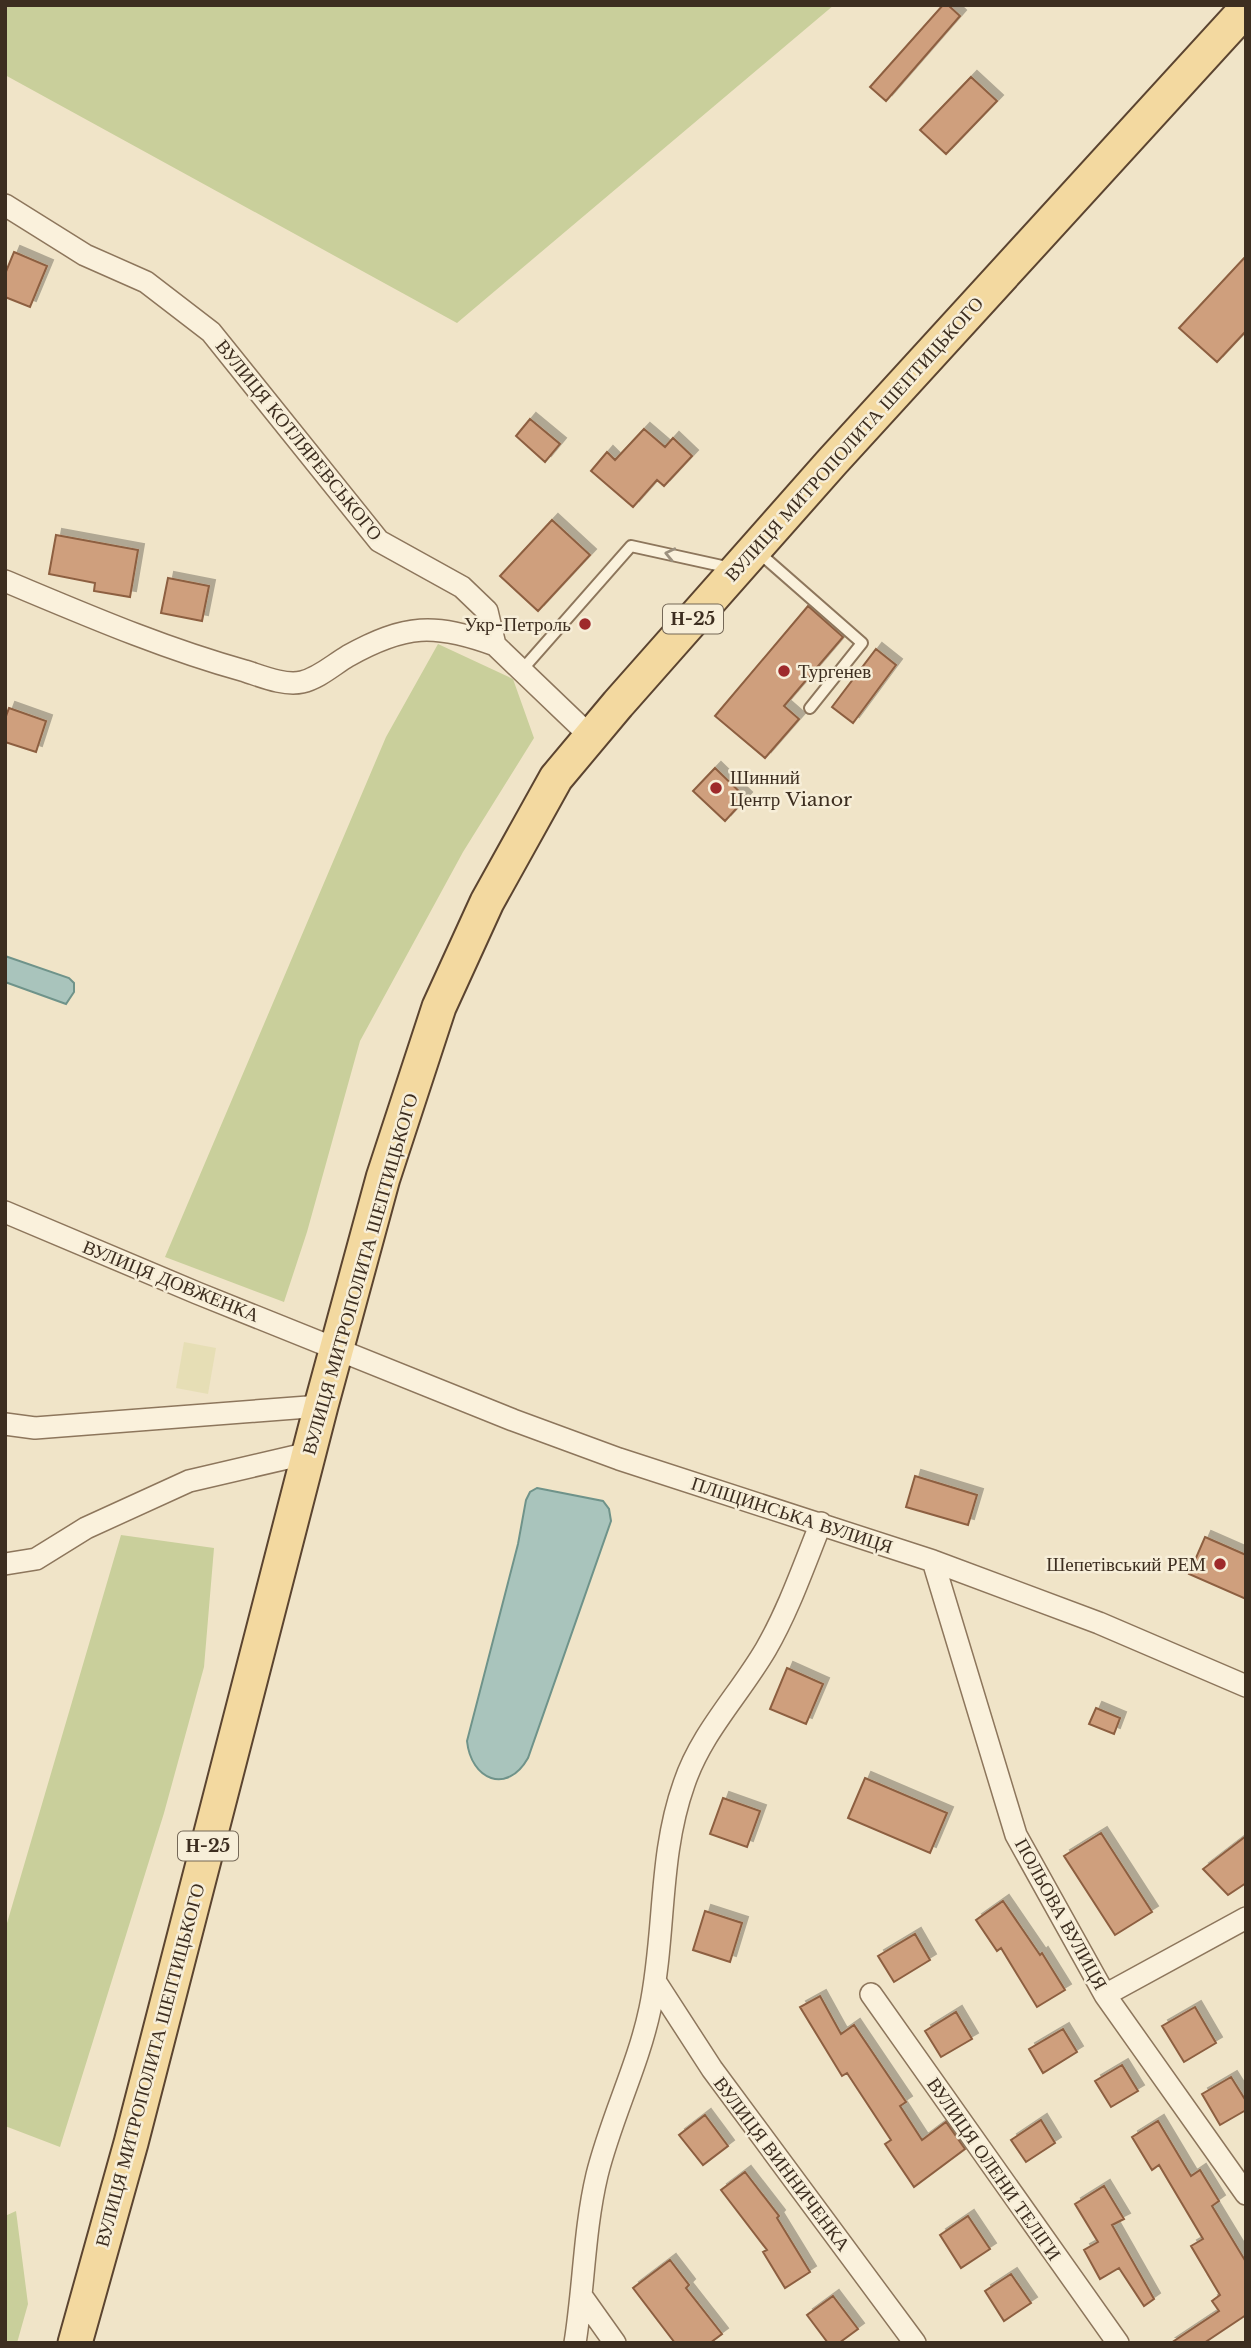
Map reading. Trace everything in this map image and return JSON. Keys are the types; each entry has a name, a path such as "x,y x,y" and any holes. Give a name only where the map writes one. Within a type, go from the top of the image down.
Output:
{"main road":[{"name":"ВУЛИЦЯ МИТРОПОЛИТА ШЕПТИЦЬКОГО","path":"75,2343 131,2143 321,1406 383,1178 439,1007 487,902 556,778 590,736 746,559 1246,9"}],"street":[{"name":"ВУЛИЦЯ КОТЛЯРЕВСЬКОГО","path":"5,205 85,255 146,282 211,332 379,541 462,587 487,611 495,645"},
{"path":"5,581 134,634 222,665 275,680 301,682 325,672 347,656 382,639 411,630 438,629 467,634 495,645 590,736"},
{"name":"ВУЛИЦЯ ДОВЖЕНКА","path":"5,1212 337,1349"},
{"name":"ПЛІЩИНСЬКА ВУЛИЦЯ","path":"337,1349 513,1420 619,1459 933,1561 1099,1623 1246,1686"},
{"path":"5,1424 35,1428 321,1406"},
{"path":"5,1564 36,1559 86,1528 189,1481 309,1453"},
{"path":"575,2343 583,2298 596,2176 609,2130 645,2029 654,1981 670,1838 684,1785 693,1759 706,1735 766,1648 796,1586 821,1523"},
{"name":"ПОЛЬОВА ВУЛИЦЯ","path":"933,1561 1016,1835 1105,1995 1246,2194"},
{"path":"1105,1995 1246,1919"},
{"name":"ВУЛИЦЯ ВИННИЧЕНКА","path":"654,1981 712,2069 915,2343"},
{"name":"ВУЛИЦЯ ОЛЕНИ ТЕЛІГИ","path":"870,1994 1118,2343"},
{"path":"583,2298 615,2343"}],"lane":[{"path":"521,671 631,545 746,559 862,643 810,708"}],"shaded area":[{"path":"184,1342 216,1348 208,1394 176,1388"}],"green space":[{"path":"5,5 834,5 457,323 5,75"},
{"path":"438,644 513,679 534,738 463,852 360,1041 307,1232 284,1302 165,1257 386,737"},
{"path":"121,1535 214,1548 204,1667 164,1813 60,2147 5,2126 5,1930"},
{"path":"16,2211 28,2304 17,2343 5,2343 5,2216"}],"water":[{"path":"5,956 69,978 74,983 74,992 66,1004 5,982"},
{"path":"537,1488 603,1501 609,1509 611,1521 528,1758 520,1769 510,1776 491,1778 475,1765 467,1741 518,1544 526,1500 530,1492"}],"building":[{"path":"943,5 948,5 960,16 886,101 870,87"},
{"path":"971,77 997,101 946,154 920,130"},
{"path":"14,252 47,266 30,307 5,297 5,274"},
{"path":"1246,256 1246,331 1217,362 1179,328"},
{"path":"530,419 560,444 545,462 516,436"},
{"path":"644,429 665,447 673,438 692,456 664,486 657,480 633,507 591,471 607,452 615,460"},
{"path":"552,520 590,555 538,611 500,576"},
{"path":"56,535 138,550 130,597 94,591 95,583 49,574"},
{"path":"168,578 209,586 202,621 161,613"},
{"name":"Тургенев","path":"808,606 843,637 784,706 799,719 765,758 715,716"},
{"path":"876,649 896,665 853,723 832,707"},
{"path":"9,708 46,721 36,752 5,742 5,719"},
{"path":"715,768 746,798 725,821 693,791"},
{"path":"915,1476 977,1495 968,1525 906,1507"},
{"name":"Шепетівський РЕМ","path":"1205,1537 1246,1555 1246,1599 1189,1574"},
{"path":"787,1668 823,1684 806,1724 770,1709"},
{"path":"1096,1708 1120,1718 1114,1734 1089,1724"},
{"path":"865,1778 947,1813 930,1853 848,1818"},
{"path":"723,1798 760,1811 747,1847 710,1834"},
{"path":"1101,1833 1152,1912 1115,1935 1064,1856"},
{"path":"1246,1836 1246,1883 1228,1895 1203,1869"},
{"path":"1003,1901 1040,1955 1042,1953 1065,1990 1037,2007 1001,1948 997,1951 976,1920"},
{"path":"705,1911 742,1923 730,1962 693,1950"},
{"path":"915,1934 930,1960 894,1982 878,1956"},
{"path":"820,1996 841,2034 854,2025 906,2102 900,2106 922,2140 946,2122 965,2149 914,2187 885,2144 891,2140 847,2073 842,2076 800,2007"},
{"path":"1195,2007 1216,2043 1184,2062 1162,2026"},
{"path":"956,2012 972,2039 941,2057 925,2031"},
{"path":"1063,2029 1077,2052 1043,2073 1029,2049"},
{"path":"1122,2065 1138,2091 1111,2107 1095,2081"},
{"path":"1231,2077 1246,2101 1246,2110 1220,2125 1202,2094"},
{"path":"705,2115 728,2146 703,2165 679,2135"},
{"path":"1041,2120 1055,2143 1026,2162 1011,2140"},
{"path":"1158,2121 1191,2176 1200,2170 1219,2201 1212,2206 1246,2262 1246,2315 1204,2343 1171,2343 1219,2311 1212,2301 1220,2295 1191,2246 1203,2239 1159,2165 1152,2170 1132,2137"},
{"path":"745,2172 779,2216 777,2218 810,2272 785,2288 763,2252 767,2250 721,2190"},
{"path":"1104,2186 1124,2219 1112,2225 1154,2299 1144,2306 1119,2268 1100,2279 1084,2250 1098,2242 1075,2204"},
{"path":"968,2216 990,2249 961,2268 940,2235"},
{"path":"670,2260 689,2285 686,2288 722,2334 710,2343 675,2343 633,2288"},
{"path":"1011,2274 1031,2303 1004,2321 985,2291"},
{"path":"833,2296 858,2329 839,2343 828,2343 807,2315"}],"place":[{"name":"Укр-Петроль","path":"585,624"},
{"name":"Тургенев","path":"784,671"},
{"name":"Шинний Центр Vianor","path":"716,788"},
{"name":"Шепетівський РЕМ","path":"1220,1564"}]}
